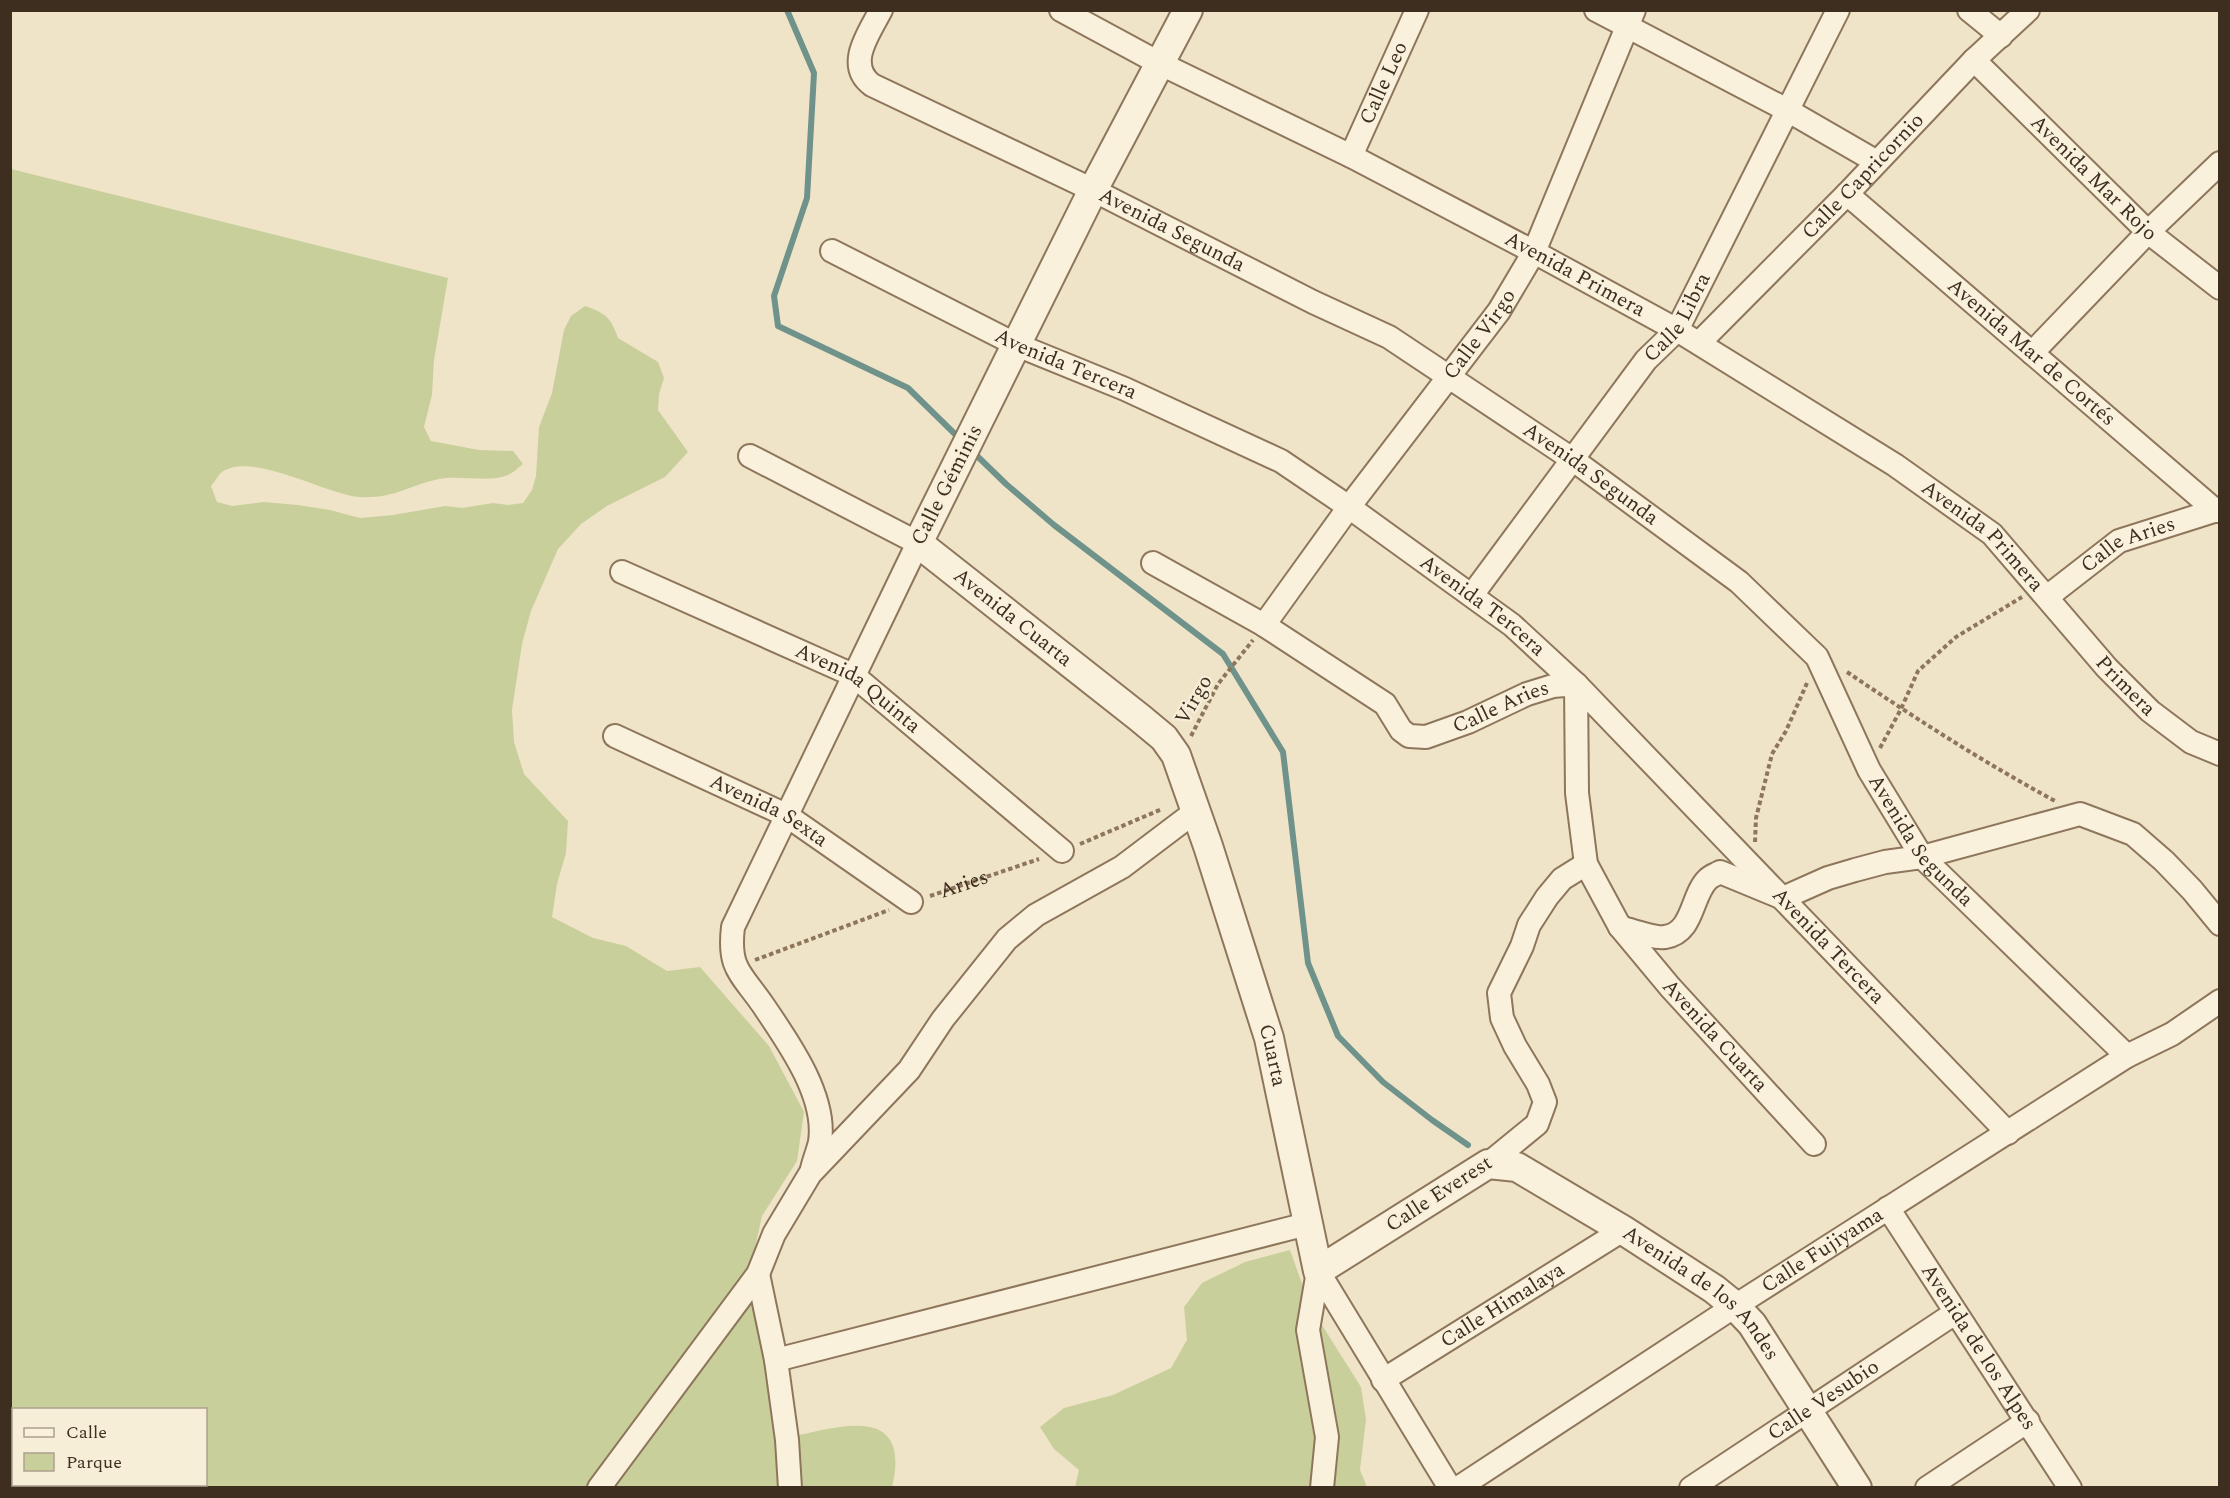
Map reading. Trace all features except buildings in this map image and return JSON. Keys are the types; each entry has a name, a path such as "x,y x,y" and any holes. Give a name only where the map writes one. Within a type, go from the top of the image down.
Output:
{"street":[{"name":"Avenida Segunda","path":"881,10 861,50 859,62 866,81 1093,190 1314,302 1389,337 1572,459 1738,582 1817,657 1869,770 1922,856 2127,1056"},
{"name":"Avenida Primera","path":"1061,10 1159,63 1351,156 1534,252 1699,343 1895,465 1992,534 2047,597"},
{"name":"Calle Géminis","path":"735,968 730,945 733,927 853,675 1093,190 1188,10"},
{"name":"Calle Leo","path":"1351,156 1416,10"},
{"path":"1596,10 1630,18 1877,162"},
{"name":"Calle Libra","path":"1472,595 1646,360 1677,330 1838,10"},
{"path":"1969,10 2001,36"},
{"name":"Calle Capricornio","path":"1699,343 1847,194 1974,60 2028,10"},
{"name":"Calle Virgo","path":"1264,625 1349,507 1499,311 1534,252 1630,18"},
{"name":"Avenida Mar Rojo","path":"1974,60 2148,232 2220,288"},
{"path":"2032,353 2148,232 2220,163"},
{"name":"Avenida Mar de Cortés","path":"1847,194 2218,510"},
{"name":"Avenida Tercera","path":"832,251 1017,345 1125,388 1281,460 1472,595 1512,625 1576,684 2008,1133"},
{"name":"Avenida Cuarta","path":"750,456 918,543 1164,738 1176,755 1209,846"},
{"name":"Calle Aries","path":"2047,597 2119,541 2218,510"},
{"path":"1153,562 1264,625"},
{"name":"Avenida Quinta","path":"622,572 853,675 1062,851"},
{"name":"Primera","path":"2047,597 2107,668 2151,711 2191,742 2220,754"},
{"name":"Calle Aries","path":"1264,625 1385,704 1401,730 1409,736 1426,737 1468,722 1527,694 1553,686 1576,684"},
{"path":"1576,684 1578,793 1586,864"},
{"name":"Avenida Sexta","path":"615,736 786,815 911,902"},
{"path":"600,1488 758,1274 774,1234 810,1174 909,1070 943,1019 1007,939 1036,915 1122,867 1193,804"},
{"path":"1620,927 1664,938 1676,934 1690,918 1699,894 1708,879 1720,872 1783,898 1828,878 1855,870 1922,856 2080,814 2133,834 2164,861 2220,924"},
{"name":"Cuarta","path":"1209,846 1269,1038 1318,1271"},
{"name":"Avenida Cuarta","path":"1586,864 1620,927 1670,987 1814,1144"},
{"name":"Calle Everest","path":"1318,1271 1488,1164 1537,1124 1545,1102 1538,1084 1515,1046 1502,1018 1499,993 1522,946 1529,925 1547,897 1562,879 1586,864"},
{"path":"735,968 790,1047 809,1081 820,1116 820,1142 810,1174"},
{"path":"2127,1056 2172,1034 2220,1000"},
{"name":"Calle Fujiyama","path":"1458,1488 1736,1306 2127,1056"},
{"name":"Avenida de los Andes","path":"1488,1164 1517,1167 1623,1230 1714,1289 1736,1306 1752,1324 1857,1488"},
{"name":"Avenida de los Alpes","path":"1888,1208 2070,1488"},
{"path":"776,1360 1307,1224"},
{"name":"Calle Himalaya","path":"1383,1380 1623,1230"},
{"path":"1318,1271 1449,1488"},
{"path":"1318,1271 1308,1330 1327,1437 1322,1488"},
{"path":"758,1274 776,1360 787,1440 790,1488"},
{"name":"Calle Vesubio","path":"1692,1488 1956,1313"},
{"path":"1927,1488 2028,1421"}],"path":[{"path":"1869,770 1918,671 1956,637 2020,597 2047,597"},
{"path":"1757,852 1756,818 1772,754 1799,704 1817,657 1834,664 1996,768 2080,814"},
{"name":"Virgo","path":"1176,755 1191,736 1218,684 1238,660"},
{"name":"Aries","path":"735,968 911,902 1193,804"}],"green space":[{"path":"11,169 448,278 434,360 432,395 424,427 431,441 479,450 513,451 523,464 510,474 500,477 439,479 392,494 372,497 345,494 270,470 235,467 222,472 211,486 217,502 232,506 264,502 298,505 360,518 445,506 462,508 493,503 508,505 523,503 532,490 536,476 539,427 552,393 564,330 571,316 585,306 598,311 610,320 618,338 658,362 664,378 659,394 658,410 688,452 665,477 607,506 581,524 558,549 531,611 522,644 512,710 514,742 524,774 568,821 566,853 557,884 552,917 593,938 626,946 667,971 700,967 769,1046 804,1112 797,1161 762,1216 751,1266 734,1295 759,1308 775,1440 840,1427 860,1426 878,1429 890,1440 895,1459 892,1488 11,1488"},
{"path":"1290,1250 1310,1306 1361,1387 1366,1419 1360,1470 1367,1487 1075,1487 1079,1470 1054,1449 1040,1427 1064,1408 1113,1395 1171,1368 1187,1340 1184,1307 1202,1283 1245,1262"}],"waterway":[{"path":"787,10 814,73 807,198 774,296 778,326 908,388 961,440"},
{"path":"972,451 1054,525 1223,654 1283,752 1308,963 1338,1036 1383,1082 1468,1145"}]}
